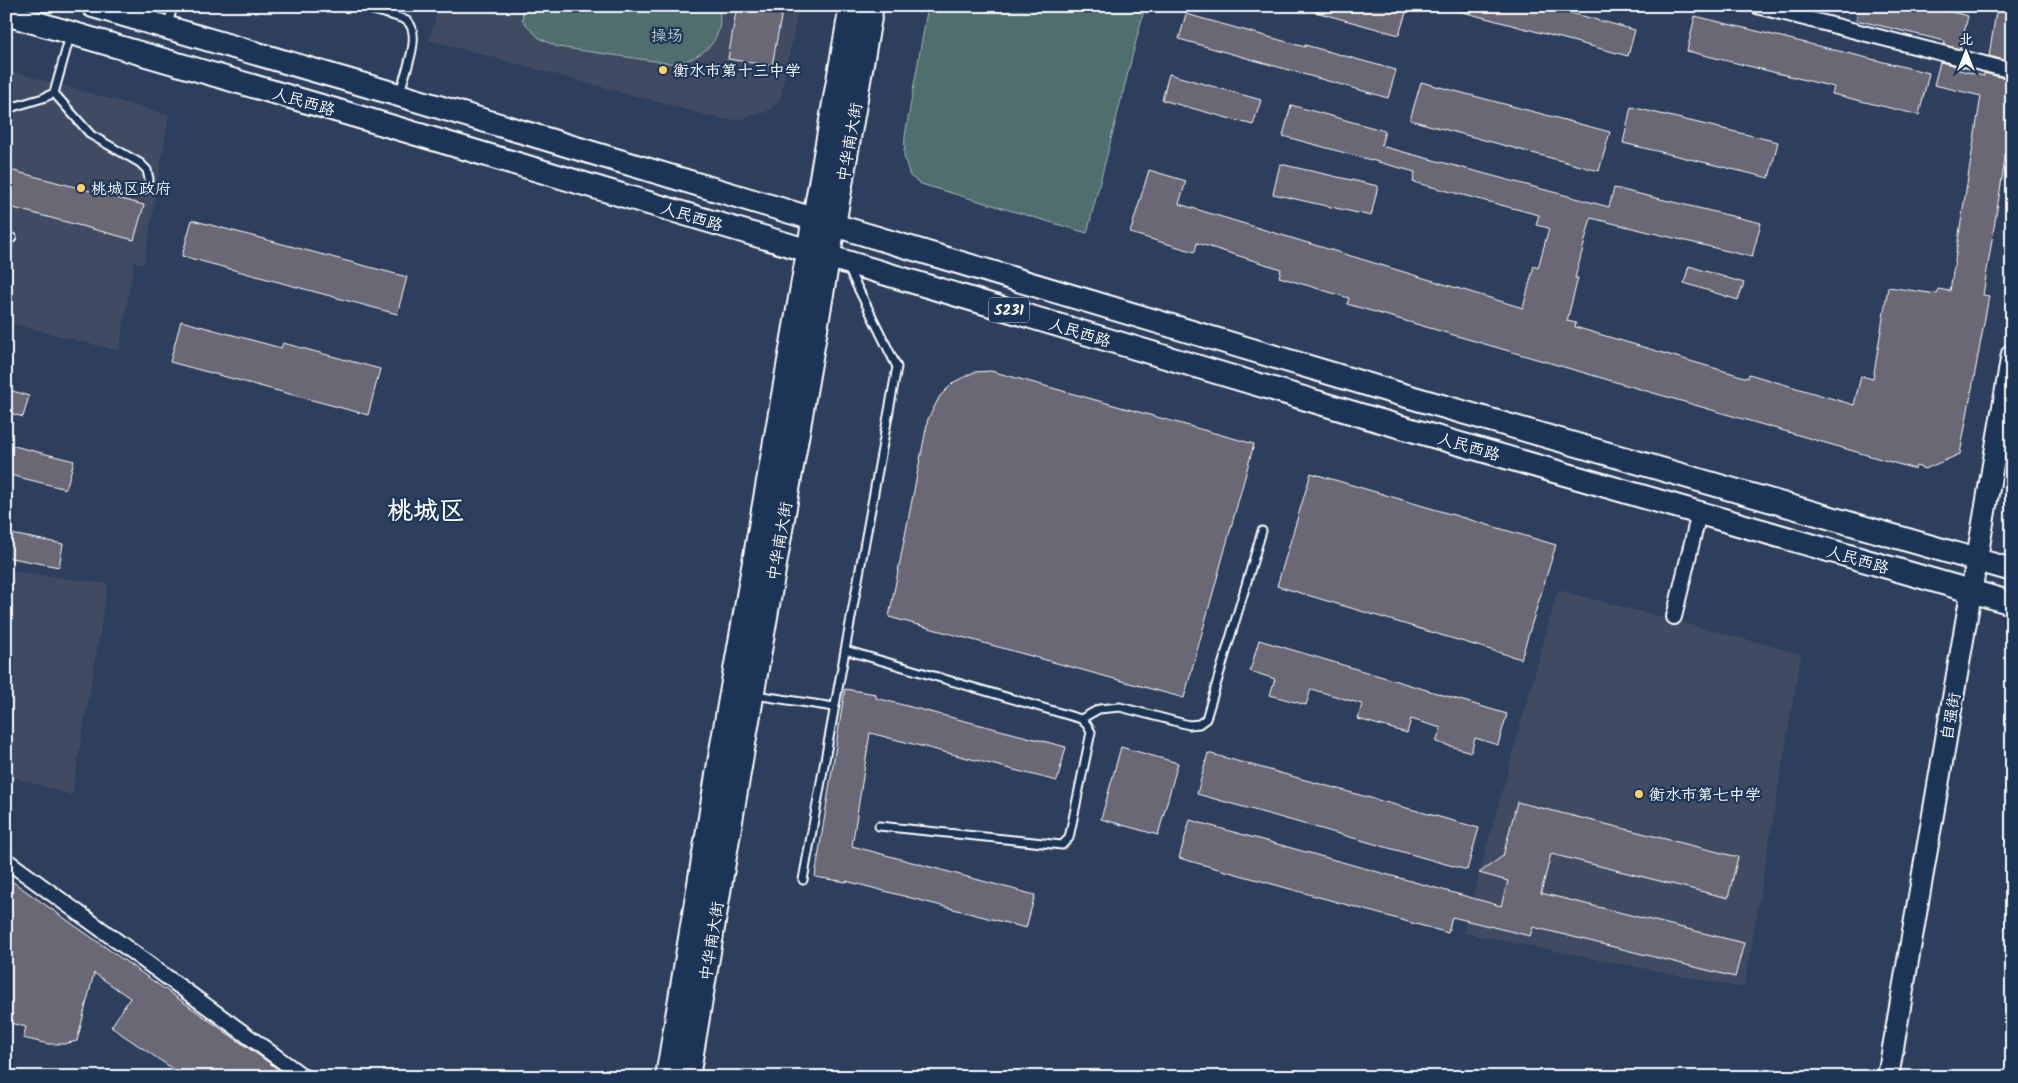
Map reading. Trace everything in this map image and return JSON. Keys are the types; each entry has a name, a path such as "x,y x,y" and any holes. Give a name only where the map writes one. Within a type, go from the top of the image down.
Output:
{"main road":[{"name":"人民西路","path":"93,6 399,95 1386,390 2012,570"},
{"name":"中华南大街","path":"688,1077 827,256 824,222 851,6"},
{"name":"中华南大街","path":"824,222 872,6"},
{"name":"人民西路","path":"6,14 1377,420 2012,603"},
{"name":"中华南大街","path":"667,1077 724,736 827,256"}],"street":[{"path":"1757,6 2012,71"},
{"name":"自强街","path":"1888,1077 2012,354"},
{"path":"1674,617 1700,513"},
{"path":"6,860 304,1077"}],"lane":[{"path":"167,28 173,6"},
{"path":"358,6 407,20 413,30 415,39 399,95"},
{"path":"6,109 54,93 71,33"},
{"path":"54,93 91,135 140,163 146,170 149,179"},
{"path":"803,880 897,367 827,256"},
{"path":"1081,720 1099,709 1120,707 1189,725 1199,724 1206,719 1262,531"},
{"path":"845,650 1081,720 1091,732 1068,838 1062,845 879,826"},
{"path":"752,695 834,708"}],"shaded area":[{"name":"衡水市第十三中学","path":"439,6 799,6 780,100 766,112 738,120 720,119 429,40"},
{"name":"桃城区政府","path":"6,70 169,115 144,264 134,262 119,351 6,322"},
{"path":"6,570 108,584 72,795 6,775"},
{"name":"衡水市第七中学","path":"1558,590 1801,654 1744,988 1463,933"}],"green space":[{"name":"操场","path":"522,6 718,6 720,18 716,37 710,45 695,57 675,64 558,47 539,38 523,21"},
{"path":"928,6 1145,6 1087,233 921,184 910,176 904,156 905,136"}],"building":[{"path":"737,6 783,6 772,66 728,59"},
{"path":"1312,6 1408,6 1399,35 1312,11"},
{"path":"1460,6 1545,6 1635,30 1628,56 1459,11"},
{"path":"1859,6 1928,6 1968,16 1960,49 1944,45 1945,41 1856,20"},
{"path":"1997,6 2012,6 2012,62 1989,56"},
{"path":"1186,14 1396,70 1388,98 1179,39"},
{"path":"1695,16 1929,73 1919,115 1832,94 1834,87 1687,51"},
{"path":"1940,62 1956,66 1955,69 1984,76 1984,73 2012,80 2012,117 1983,295 1989,296 1960,454 1925,469 1916,466 1915,469 1347,304 1349,298 1279,277 1281,269 1197,243 1195,252 1130,233 1149,170 1186,181 1179,204 1523,308 1534,266 1538,268 1549,228 1536,225 1539,215 1413,182 1415,172 1283,136 1291,105 1385,131 1381,146 1609,207 1614,188 1761,223 1752,257 1591,218 1575,278 1578,278 1567,321 1576,323 1575,327 1748,378 1749,374 1854,405 1861,376 1873,379 1888,287 1937,294 1938,289 1950,291 1981,96 1934,85"},
{"path":"1169,74 1261,100 1253,125 1162,100"},
{"path":"1421,82 1610,132 1599,171 1410,120"},
{"path":"1631,107 1778,142 1769,178 1623,143"},
{"path":"1280,164 1378,186 1371,216 1273,194"},
{"path":"6,169 144,205 134,240 6,206"},
{"path":"192,220 407,277 397,314 182,256"},
{"path":"1689,266 1744,283 1738,300 1684,283"},
{"path":"181,321 281,348 283,343 380,369 368,415 170,362"},
{"path":"991,371 1254,444 1184,698 889,617 928,419 940,396 954,382 974,372"},
{"path":"6,389 29,396 23,417 6,412"},
{"path":"6,444 74,461 66,489 6,474"},
{"path":"1311,473 1556,545 1521,659 1277,586"},
{"path":"6,533 63,544 59,567 6,557"},
{"path":"1259,640 1507,714 1498,745 1475,738 1471,752 1436,742 1441,728 1411,719 1407,733 1358,719 1362,704 1311,689 1306,705 1270,695 1275,679 1250,671"},
{"path":"845,689 876,694 876,698 1066,747 1057,781 870,733 852,846 1035,895 1026,928 846,881 815,877"},
{"path":"1121,747 1178,763 1158,835 1101,819"},
{"path":"1208,753 1479,828 1467,870 1197,794"},
{"path":"1517,802 1738,857 1728,898 1551,854 1541,893 1744,943 1735,977 1533,927 1530,936 1452,917 1448,933 1179,858 1190,820 1501,906 1508,881 1479,873 1503,856"},
{"path":"6,877 289,1077 185,1077 111,1027 130,998 94,973 77,1041 64,1044 48,1044 23,1038 26,1027 6,1022"}],"place":[{"name":"衡水市第十三中学","path":"663,70"},
{"name":"桃城区政府","path":"81,188"},
{"name":"衡水市第七中学","path":"1639,794"}],"district":[{"name":"桃城区","path":"426,510"}]}
